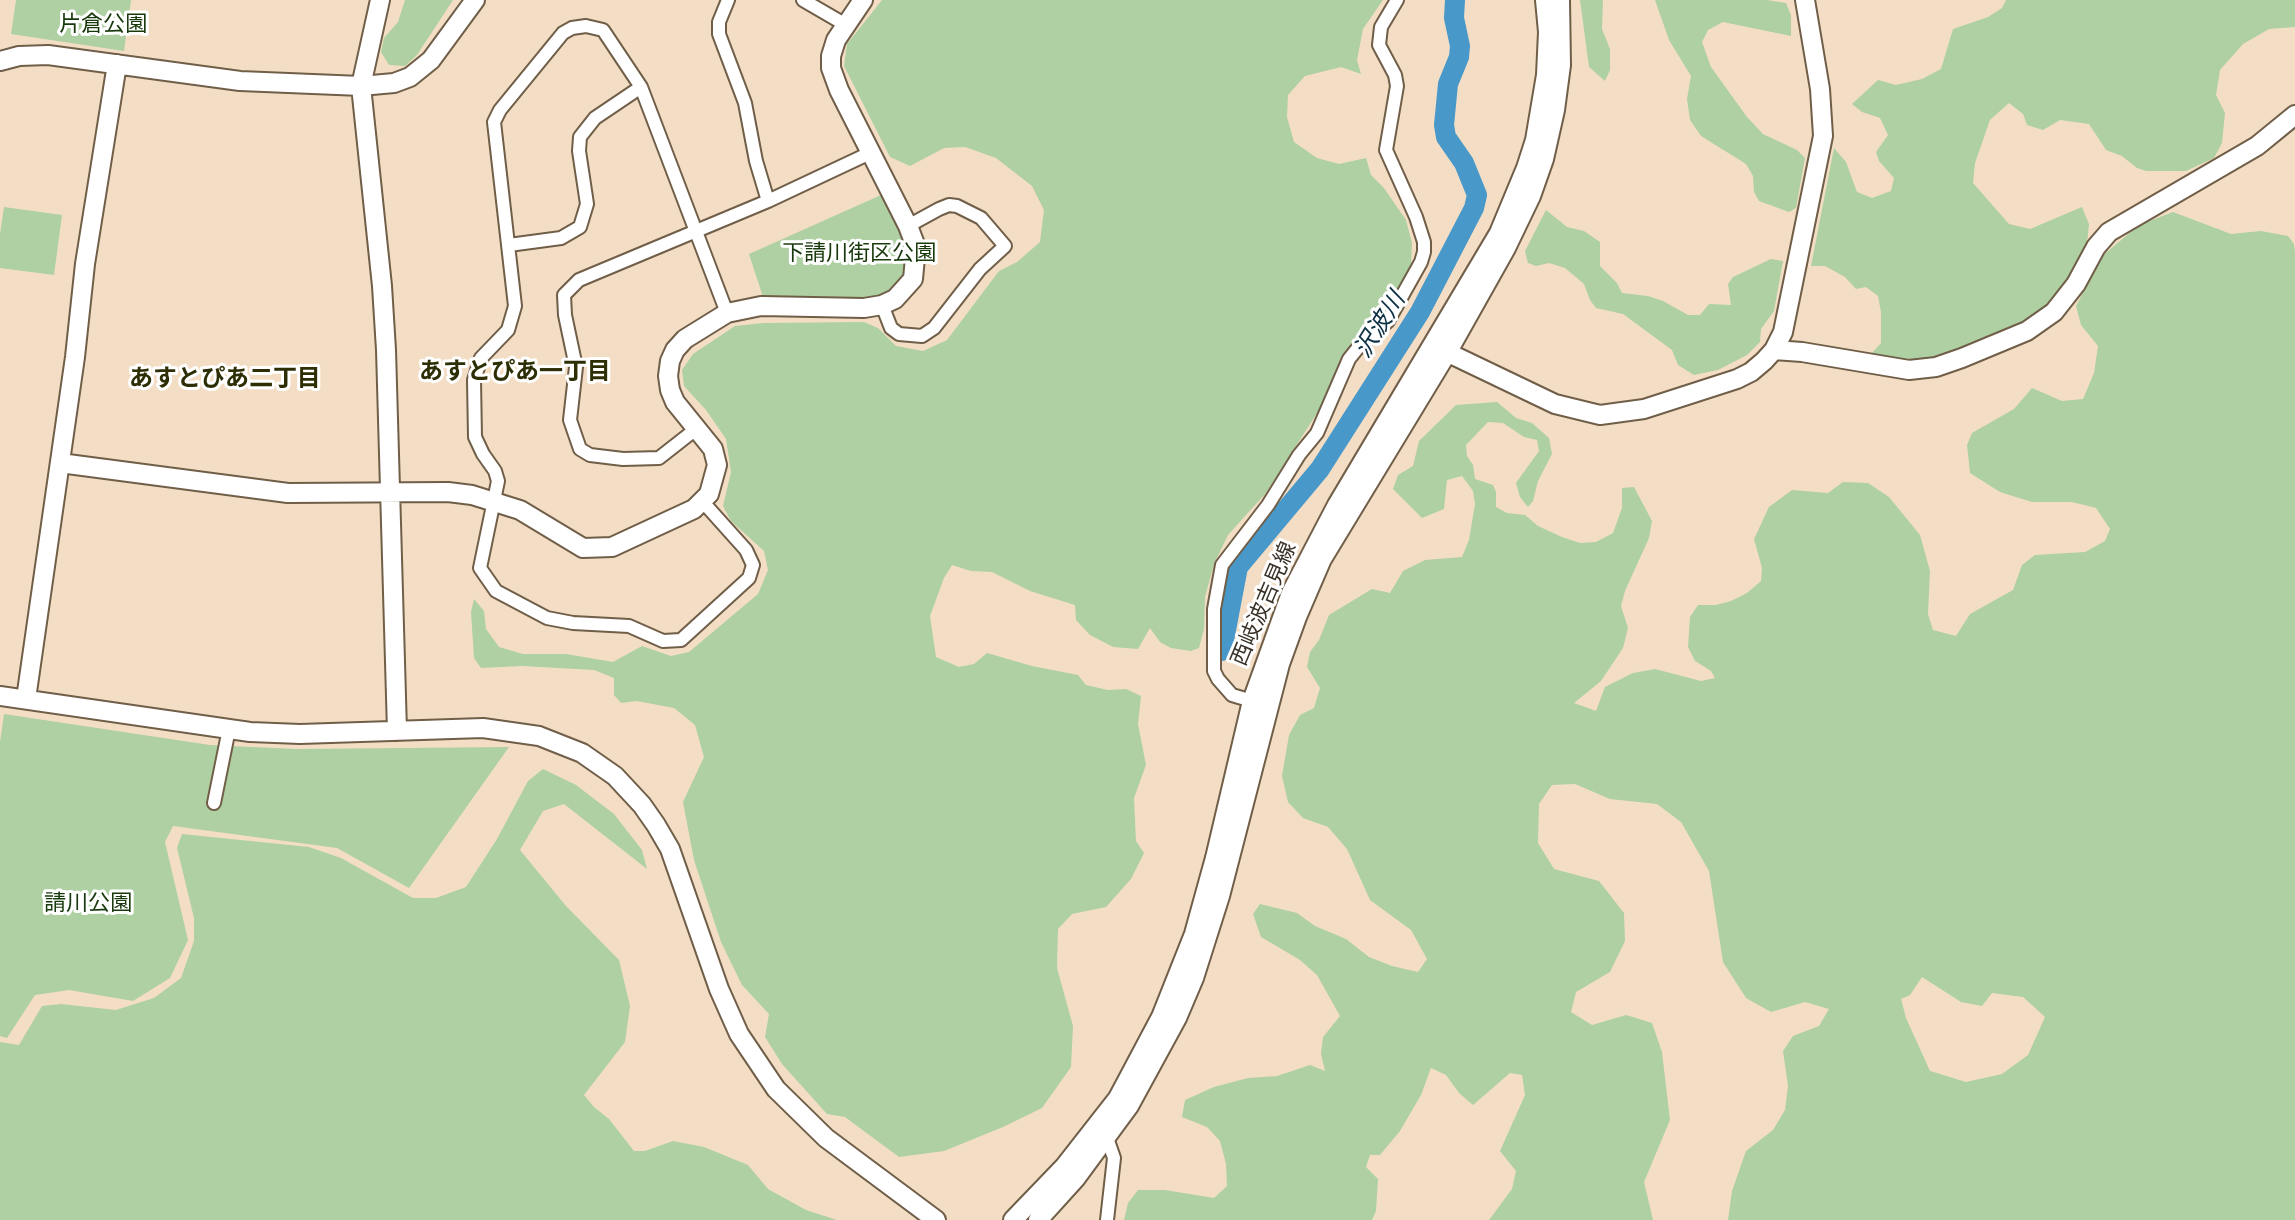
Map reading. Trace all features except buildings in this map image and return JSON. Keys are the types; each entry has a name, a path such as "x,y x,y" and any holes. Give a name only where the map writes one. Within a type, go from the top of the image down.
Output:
{"street":[{"path":"380,0 361,86 382,286 397,731"},
{"path":"0,61 19,56 48,55 240,81 361,86 394,83 410,77 431,60 475,0"},
{"path":"728,0 719,22 719,34 745,103 756,161 768,201"},
{"path":"803,0 846,25"},
{"path":"60,463 288,493 448,492 494,501 520,510 583,548 612,547 680,517 703,502 715,480 717,465 713,449 675,402 670,390 670,361 685,339 727,313 761,306 864,308 882,305 895,299 913,279 916,247 908,226 831,68 836,40 863,0"},
{"path":"1252,701 1232,695 1214,671 1214,609 1222,565 1317,433 1349,359 1388,321 1424,252 1416,217 1386,150 1397,86 1395,75 1379,45 1381,27 1397,0"},
{"name":"西岐波吉見線","path":"1038,1220 1107,1138 1154,1063 1194,978 1220,896 1280,664 1297,617 1322,559 1499,233 1526,168 1535,140 1546,75 1548,32 1545,0"},
{"name":"西岐波吉見線","path":"1013,1220 1064,1167 1110,1109 1139,1062 1161,1017 1194,934 1252,701 1291,593 1337,505 1506,248 1531,196 1544,159 1555,110 1561,65 1560,0"},
{"path":"1438,348 1555,404 1600,415 1644,409 1751,372 1774,350 1783,332 1823,136 1820,89 1805,0"},
{"path":"703,502 746,550 753,565 749,578 689,634 673,643 629,626 573,623 547,618 496,591 480,568 498,481 475,437 474,380 481,358 508,330 515,306 494,122 553,43 572,28 586,26 603,30 641,87 727,313"},
{"path":"26,699 85,264 117,64"},
{"path":"509,245 561,238 580,227 587,204 579,151 580,137 595,118 641,87"},
{"path":"1774,350 1909,370 1936,367 2027,331 2054,312 2109,232 2257,146 2295,115"},
{"path":"696,429 659,458 646,460 590,455 580,449 570,420 576,367 563,304 564,295 579,280 768,201 870,153"},
{"path":"882,305 887,319 899,334 922,336 934,328 980,269 1005,246 981,218 957,206 939,209 908,226"},
{"path":"0,696 229,729 300,734 483,728 518,732 561,743 582,753 615,776 642,805 670,849 719,989 739,1034 759,1066 796,1111 826,1138 936,1220"},
{"path":"214,803 229,729"},
{"path":"1107,1138 1114,1158 1107,1220"}],"green space":[{"name":"片倉公園","path":"16,0 131,0 124,51 11,34"},
{"path":"405,0 453,0 417,55 405,66 389,65 381,52 384,38 398,22"},
{"path":"882,0 1383,0 1363,29 1357,60 1361,74 1341,67 1305,76 1288,95 1287,117 1294,142 1317,158 1339,164 1366,158 1371,175 1406,220 1412,243 1411,264 1381,323 1337,382 1265,494 1228,535 1214,564 1205,597 1204,629 1199,648 1191,651 1171,648 1160,642 1150,628 1138,649 1113,647 1090,635 1076,620 1075,605 1030,591 992,572 971,571 952,565 944,578 930,616 936,657 959,667 974,664 987,653 1078,675 1086,685 1108,690 1126,689 1141,696 1138,724 1146,765 1134,798 1136,841 1144,853 1131,879 1106,907 1072,914 1058,929 1057,968 1073,1026 1071,1067 1042,1108 944,1151 899,1157 845,1117 827,1114 782,1064 765,1037 769,1014 742,985 721,942 694,860 683,802 704,757 695,725 674,708 637,701 621,703 614,695 614,678 594,670 522,666 481,668 474,658 471,612 474,599 484,611 486,629 499,647 523,654 566,654 613,662 642,646 671,656 689,652 758,594 768,570 764,551 731,521 723,506 731,472 726,439 684,386 682,370 693,354 735,326 764,323 864,322 878,328 896,346 923,351 947,340 999,271 1017,262 1040,242 1044,210 1032,186 996,158 965,147 944,148 910,166 890,157 844,66 847,44"},
{"path":"1580,0 1603,0 1602,29 1610,49 1610,70 1605,81 1589,67"},
{"path":"1655,0 1767,0 1786,3 1791,15 1791,36 1723,22 1708,30 1702,42 1711,67 1747,117 1763,134 1797,150 1805,158 1796,208 1789,212 1759,201 1754,192 1753,176 1746,164 1701,136 1690,120 1687,99 1691,76 1669,40"},
{"path":"2006,0 2295,0 2295,27 2269,29 2243,44 2220,70 2216,95 2225,113 2222,143 2214,158 2186,171 2146,171 2137,168 2122,156 2106,150 2089,124 2060,120 2043,130 2027,125 2023,114 2009,103 1990,120 1975,163 1973,183 2009,224 2030,229 2082,207 2089,224 2087,243 2055,302 2017,327 1945,357 1907,360 1872,353 1881,343 1878,296 1866,287 1856,289 1845,277 1825,266 1811,266 1834,148 1846,162 1857,192 1872,198 1891,191 1894,178 1879,161 1876,152 1888,135 1880,118 1862,112 1852,104 1878,80 1896,85 1922,79 1941,69 1953,29 1988,17 2002,8"},
{"name":"下請川街区公園","path":"881,195 907,247 907,262 901,280 891,291 871,298 763,297 749,254"},
{"path":"4,207 62,215 54,275 0,268"},
{"path":"1546,210 1567,227 1584,231 1600,242 1600,266 1617,283 1622,293 1663,301 1688,315 1700,315 1709,304 1731,305 1728,284 1733,277 1771,259 1783,261 1774,311 1761,329 1760,342 1747,355 1718,370 1694,375 1678,365 1672,350 1623,314 1596,308 1584,284 1565,268 1549,263 1536,266 1528,263 1525,251"},
{"path":"2173,212 2231,234 2261,231 2288,236 2294,244 2295,1220 1728,1220 1732,1191 1746,1151 1773,1130 1785,1110 1788,1086 1783,1051 1793,1036 1819,1026 1829,1009 1805,1002 1771,1012 1746,998 1723,962 1709,871 1681,822 1657,804 1610,799 1575,784 1552,785 1539,804 1538,843 1554,869 1599,881 1624,913 1625,941 1610,972 1576,992 1571,1012 1592,1025 1626,1015 1652,1023 1662,1052 1670,1120 1644,1182 1653,1220 1489,1220 1512,1189 1516,1171 1500,1151 1525,1095 1522,1075 1510,1073 1473,1105 1446,1075 1431,1068 1421,1095 1400,1131 1380,1155 1370,1155 1366,1167 1378,1179 1376,1211 1372,1220 1124,1220 1128,1203 1138,1190 1165,1190 1214,1198 1227,1186 1220,1141 1207,1127 1182,1117 1185,1100 1214,1087 1248,1078 1277,1076 1310,1065 1325,1071 1321,1054 1323,1037 1340,1016 1317,975 1300,960 1261,937 1253,914 1260,904 1297,913 1315,926 1346,939 1369,957 1392,966 1418,972 1427,959 1411,930 1370,900 1347,849 1328,827 1303,818 1288,802 1282,776 1289,735 1300,715 1314,708 1320,688 1307,667 1310,652 1319,640 1329,615 1372,589 1390,593 1403,571 1425,560 1462,557 1469,540 1475,504 1473,491 1462,476 1447,480 1444,509 1422,518 1393,489 1398,475 1413,466 1419,441 1456,405 1497,402 1516,418 1532,423 1549,438 1552,454 1528,507 1520,497 1516,483 1539,451 1537,440 1524,437 1503,423 1488,422 1466,445 1475,479 1493,485 1496,507 1507,513 1525,515 1538,526 1580,543 1596,542 1613,533 1622,508 1622,488 1634,487 1652,521 1649,538 1621,606 1628,628 1623,648 1601,681 1574,703 1596,711 1605,687 1633,673 1655,669 1701,681 1715,678 1711,671 1695,661 1688,647 1690,617 1698,605 1731,601 1761,581 1762,568 1754,539 1769,507 1792,490 1828,493 1843,482 1868,483 1889,497 1920,535 1930,571 1928,614 1933,630 1956,636 1970,614 2013,590 2022,565 2035,555 2085,552 2105,541 2110,529 2096,508 2072,502 2032,502 2000,492 1970,473 1967,445 1972,433 2014,409 2032,388 2062,401 2083,399 2094,373 2098,346 2081,325 2076,306 2101,257 2139,225","holes":["1922,977 1961,1002 1982,1006 1992,993 2023,997 2045,1017 2028,1055 2002,1074 1966,1082 1930,1071 1906,1018 1901,999 1910,995"]},
{"name":"請川公園","path":"4,714 210,745 296,749 509,747 409,888 337,848 173,826 165,842 188,940 170,978 133,1001 69,990 35,995 7,1038 0,1036 0,742"},
{"path":"543,769 576,785 614,814 642,850 647,869 564,804 543,811 520,850 566,906 619,960 630,1006 625,1042 584,1095 609,1119 634,1151 645,1151 673,1141 704,1147 748,1165 768,1189 806,1210 837,1220 0,1220 0,1042 19,1045 42,1006 61,1004 116,1010 154,998 181,978 194,941 194,918 177,848 182,834 309,847 341,858 413,898 436,898 466,887 497,839 528,781"}],"waterway":[{"name":"沢波川","path":"1222,651 1238,567 1320,469 1420,312 1474,208 1477,195 1464,163 1446,137 1444,125 1448,84 1460,46 1454,18 1455,0"}],"district":[{"name":"あすとぴあ一丁目","path":"515,372"},
{"name":"あすとぴあ二丁目","path":"225,379"}]}
